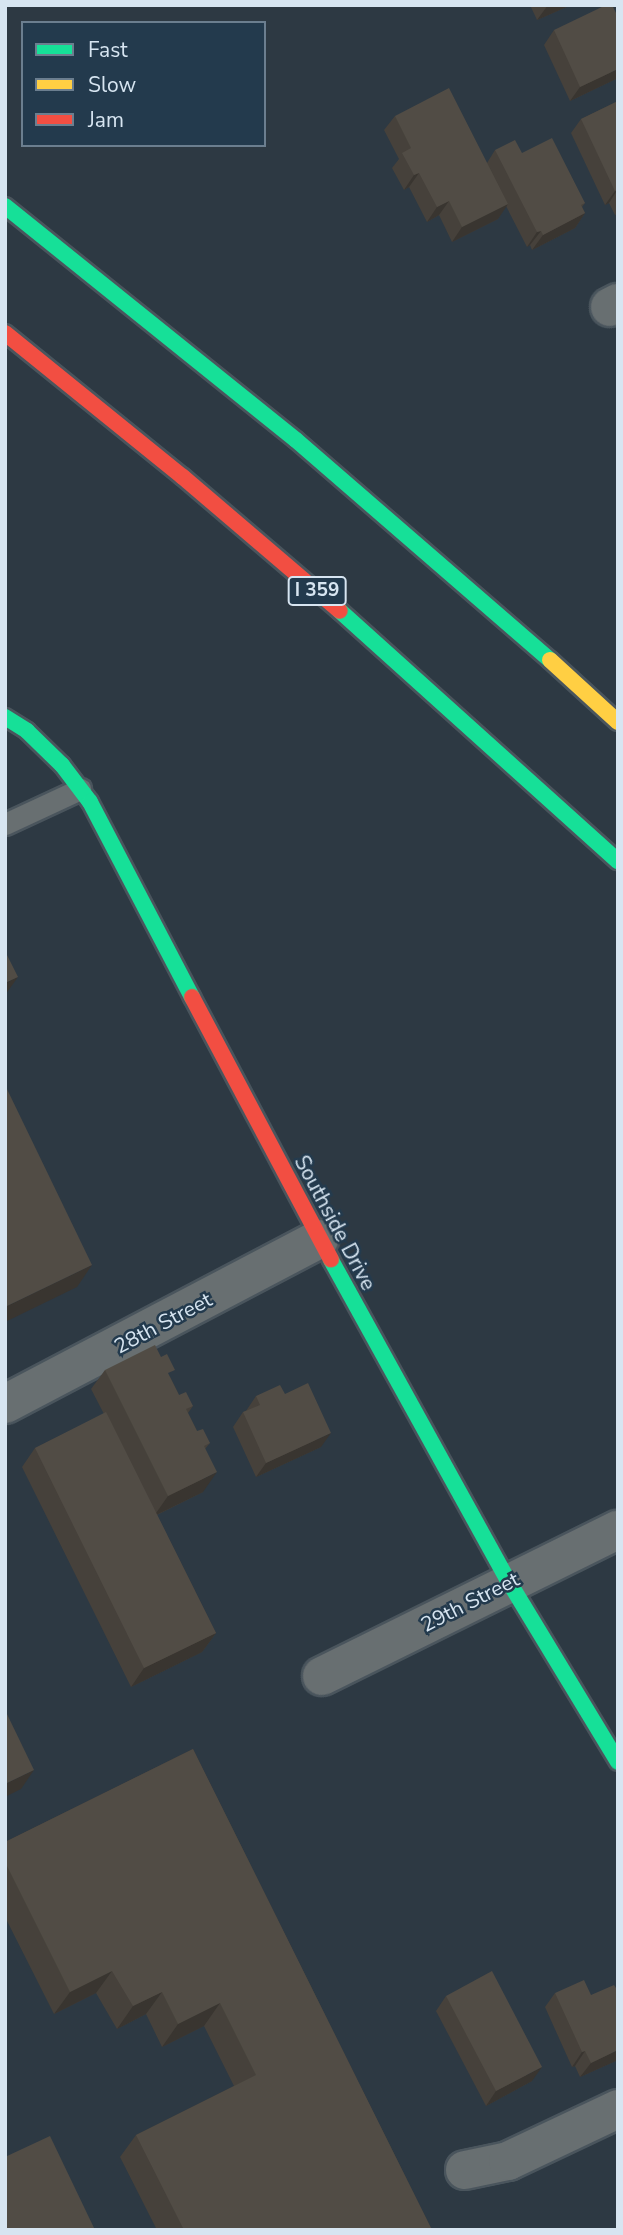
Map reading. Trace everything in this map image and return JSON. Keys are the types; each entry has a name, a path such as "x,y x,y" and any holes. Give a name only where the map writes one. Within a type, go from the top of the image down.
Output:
{"main road":[{"path":"5,206 296,440 507,621 618,722"},
{"name":"I 359","path":"5,333 183,477 360,628 618,861"},
{"name":"Southside Drive","path":"5,717 27,731 62,765 80,789 135,883 319,1239 509,1582 618,1762"}],"street":[{"name":"28th Street","path":"5,1404 319,1239"},
{"name":"29th Street","path":"322,1676 618,1530"},
{"path":"465,2170 508,2161 618,2109"}],"lane":[{"path":"5,824 80,789"}],"building":[{"path":"606,5 612,5 618,17 618,69 580,87 554,30"},
{"path":"449,88 508,204 462,227 449,201 437,207 419,173 414,175 402,153 411,148 395,116"},
{"path":"618,101 618,189 615,191 581,119"},
{"path":"552,138 585,203 581,205 585,213 543,235 541,231 537,232 495,150 515,140 522,153"},
{"path":"5,951 18,977 5,983"},
{"path":"5,1085 92,1265 5,1307"},
{"path":"155,1345 161,1357 167,1354 175,1370 168,1373 179,1395 186,1392 193,1406 186,1409 197,1431 203,1429 210,1443 204,1446 217,1472 168,1496 105,1370"},
{"path":"308,1383 331,1433 266,1463 243,1412 260,1405 256,1396 280,1385 285,1394"},
{"path":"106,1412 216,1633 144,1668 35,1448"},
{"path":"5,1710 34,1770 5,1784"},
{"path":"193,1749 432,2230 184,2230 136,2135 256,2075 220,2003 178,2024 162,1992 133,2006 112,1971 70,1992 5,1862 5,1842"},
{"path":"492,1971 542,2067 496,2091 446,1996"},
{"path":"584,1980 591,1995 614,1985 618,1991 618,2050 591,2063 585,2051 582,2052 555,1993"},
{"path":"50,2136 95,2230 5,2230 5,2157"}],"traffic: fast":[{"path":"5,206 296,440 550,660"},
{"path":"340,611 618,861"},
{"path":"5,717 27,731 62,765 90,802 192,997"},
{"path":"331,1260 509,1582 618,1762"}],"traffic: slow":[{"path":"550,660 618,722"}],"traffic: jam":[{"path":"5,333 183,477 340,611"},
{"path":"192,997 331,1260"}]}
